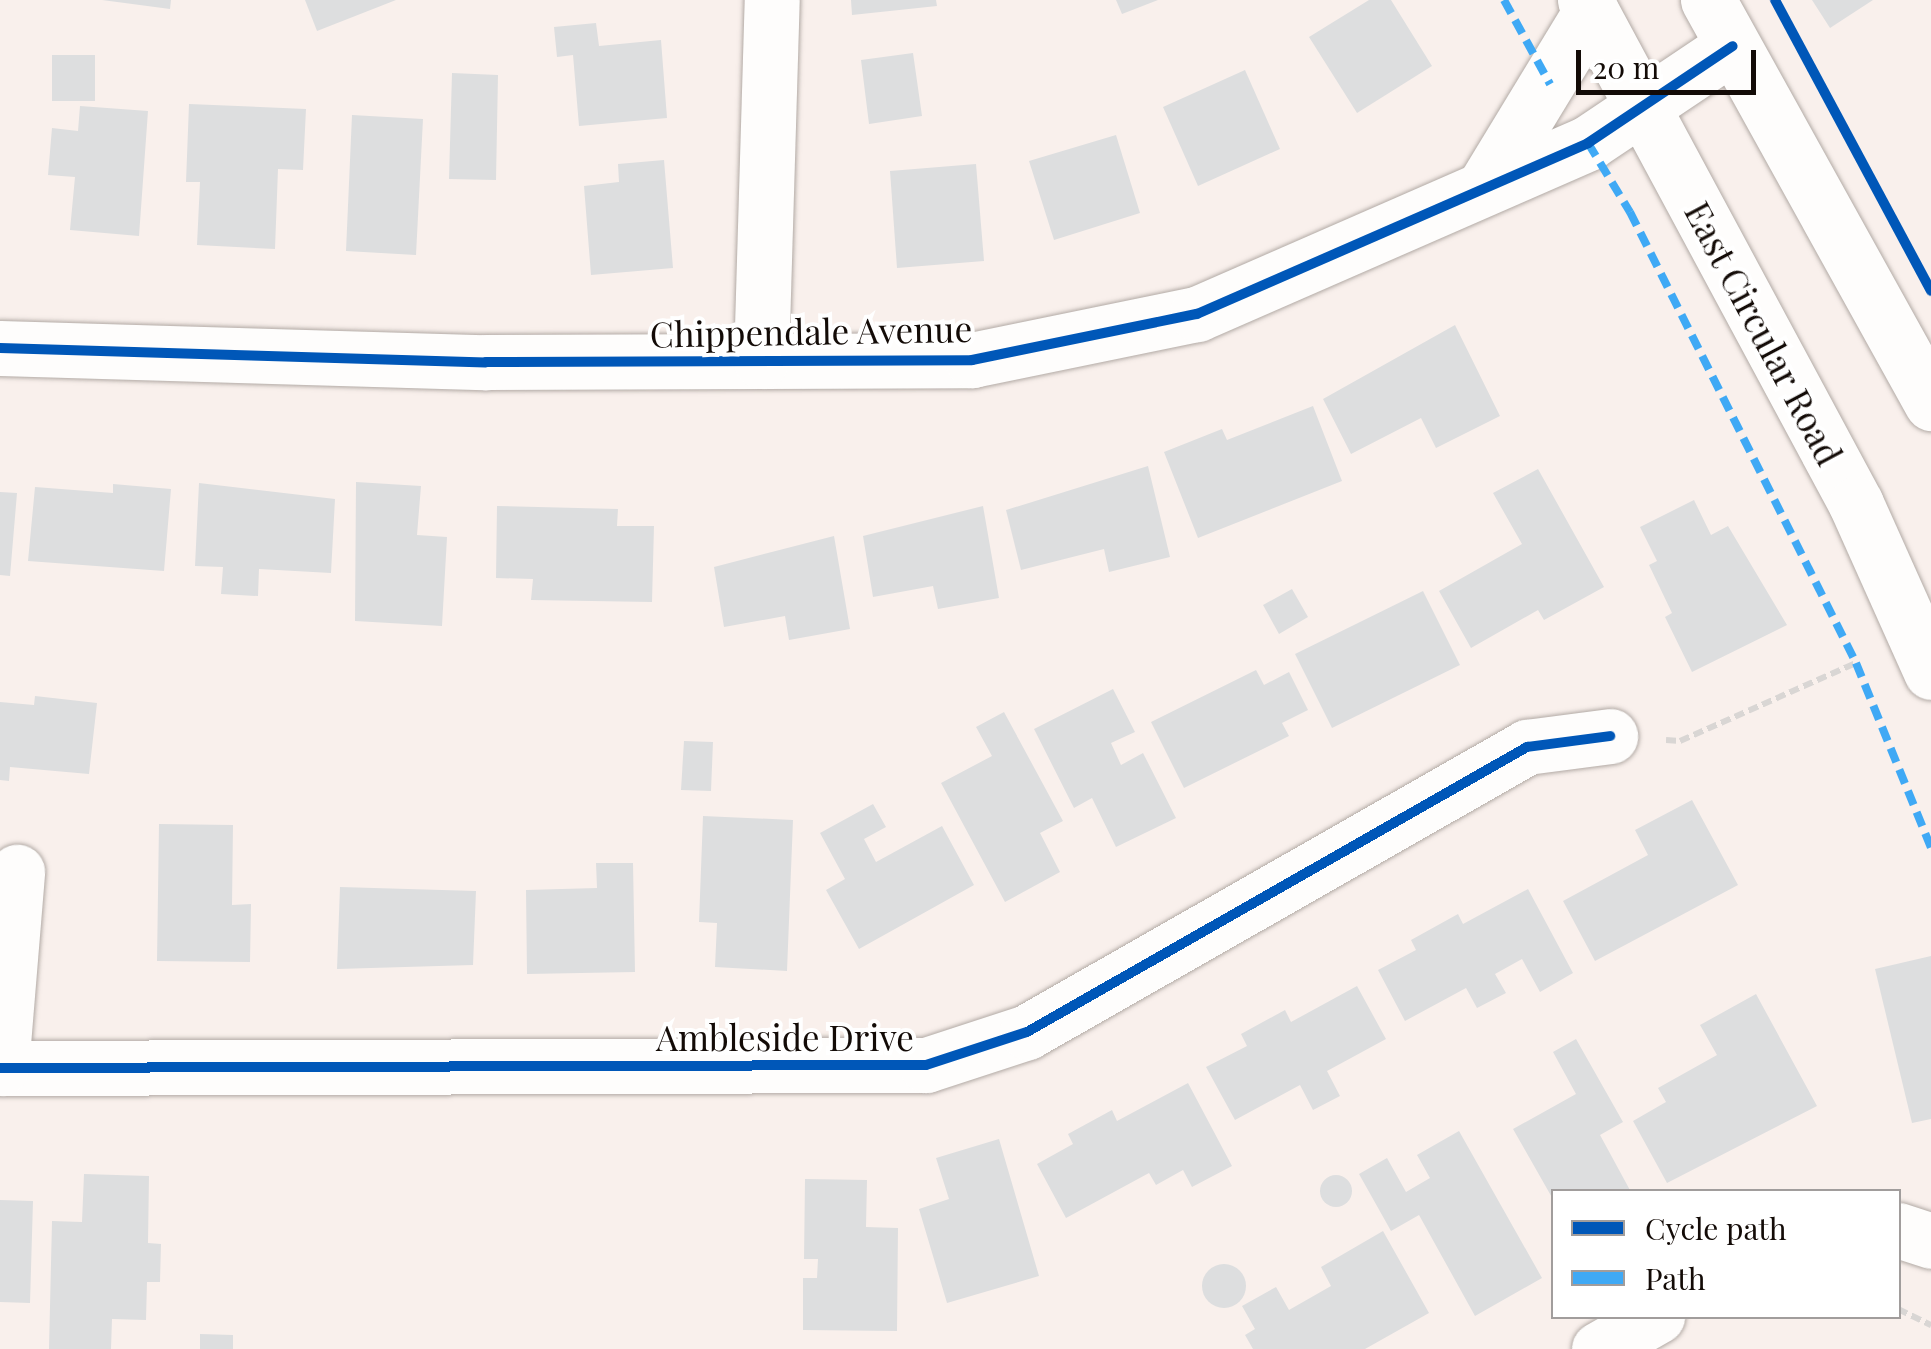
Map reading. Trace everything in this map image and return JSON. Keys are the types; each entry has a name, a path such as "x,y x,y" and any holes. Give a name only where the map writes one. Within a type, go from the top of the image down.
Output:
{"main road":[{"path":"761,361 772,0"},
{"path":"1488,182 1588,5"},
{"name":"East Circular Road","path":"1588,5 1856,504 1931,672"},
{"path":"1721,23 1931,403"},
{"name":"Chippendale Avenue","path":"0,348 486,362 972,360 1197,314 1488,182 1588,143 1642,108 1721,23"},
{"name":"Ambleside Drive","path":"1,1068 926,1065 1027,1032 1527,747 1610,736"},
{"path":"1,1068 17,872"},
{"path":"1901,1231 1931,1241"},
{"path":"1599,1349 1652,1319"}],"path":[{"path":"1610,736 1680,741 1856,663"},
{"path":"1901,1310 1931,1325"}],"building":[{"path":"102,0 171,0 170,9"},
{"path":"305,0 396,0 317,31"},
{"path":"851,0 936,0 937,6 852,15"},
{"path":"1116,0 1158,0 1122,14"},
{"path":"1369,0 1391,0 1432,66 1357,113 1309,37"},
{"path":"1812,0 1873,0 1830,28"},
{"path":"596,23 599,46 661,40 667,118 579,126 573,55 557,57 554,27"},
{"path":"913,53 922,116 869,124 861,60"},
{"path":"52,55 95,55 95,101 52,101"},
{"path":"1245,70 1280,149 1198,186 1163,107"},
{"path":"452,73 498,75 496,180 449,179"},
{"path":"189,104 306,109 303,170 278,169 275,249 197,245 200,182 186,182"},
{"path":"80,106 148,111 139,236 70,230 75,177 48,175 52,128 78,131"},
{"path":"352,115 423,119 416,255 346,251"},
{"path":"1116,135 1140,213 1054,240 1029,161"},
{"path":"664,160 673,268 591,275 584,186 619,182 618,164"},
{"path":"976,164 984,261 897,268 890,171"},
{"path":"1455,325 1500,416 1436,448 1421,418 1351,454 1323,399"},
{"path":"1313,406 1342,481 1198,538 1164,452 1222,429 1227,440"},
{"path":"1148,466 1170,557 1109,572 1104,549 1021,570 1006,510"},
{"path":"1538,469 1604,587 1544,620 1538,610 1471,648 1439,591 1522,544 1493,493"},
{"path":"356,482 421,486 417,535 447,537 442,626 355,621"},
{"path":"199,483 335,499 331,573 259,569 258,596 221,594 223,567 195,566"},
{"path":"113,484 171,489 164,571 28,561 35,487 113,493"},
{"path":"0,492 17,493 10,576 0,575"},
{"path":"1694,500 1711,535 1728,526 1787,625 1692,672 1665,617 1672,613 1649,565 1657,561 1640,527"},
{"path":"497,506 618,509 617,526 654,526 652,602 531,600 533,579 496,578"},
{"path":"983,506 999,598 938,609 933,586 873,597 863,536"},
{"path":"834,536 850,629 789,640 785,616 724,627 714,567"},
{"path":"1292,589 1308,617 1279,634 1263,605"},
{"path":"1423,591 1460,665 1332,728 1295,654"},
{"path":"1256,670 1264,685 1289,672 1308,710 1282,723 1289,736 1184,788 1151,722"},
{"path":"1113,689 1135,732 1111,743 1121,765 1143,753 1176,818 1116,847 1092,798 1074,808 1034,729"},
{"path":"35,696 97,703 89,774 10,767 9,781 0,780 0,702 34,705"},
{"path":"1004,712 1063,821 1040,833 1060,872 1005,902 941,783 992,756 976,727"},
{"path":"684,741 713,742 711,791 681,790"},
{"path":"1692,800 1738,885 1595,961 1563,901 1648,855 1635,830"},
{"path":"873,804 886,827 864,839 876,862 942,826 974,885 859,949 826,890 845,879 820,833"},
{"path":"703,816 793,820 787,971 715,967 717,923 699,922"},
{"path":"159,824 233,825 232,905 251,904 250,962 157,961"},
{"path":"596,863 633,863 635,972 527,974 526,890 597,888"},
{"path":"340,887 476,891 473,965 337,969"},
{"path":"1528,889 1573,973 1540,992 1522,959 1495,974 1506,993 1477,1008 1466,988 1405,1021 1378,970 1416,950 1411,940 1458,914 1463,924"},
{"path":"1931,956 1931,1119 1912,1123 1875,969"},
{"path":"1357,986 1386,1039 1327,1071 1340,1096 1313,1110 1300,1085 1235,1120 1206,1067 1247,1046 1241,1034 1285,1010 1291,1022"},
{"path":"1756,994 1817,1106 1667,1183 1633,1121 1666,1102 1658,1088 1717,1055 1700,1025"},
{"path":"1576,1039 1623,1122 1600,1135 1629,1189 1551,1189 1551,1196 1513,1129 1576,1094 1553,1052"},
{"path":"1188,1083 1232,1166 1192,1187 1183,1170 1156,1185 1149,1173 1066,1218 1037,1164 1073,1144 1068,1134 1112,1110 1117,1121"},
{"path":"1459,1131 1542,1278 1475,1316 1419,1215 1391,1231 1359,1174 1387,1158 1406,1192 1430,1178 1417,1155"},
{"path":"999,1139 1039,1276 947,1303 919,1209 949,1199 936,1158"},
{"path":"84,1174 149,1176 148,1243 161,1244 160,1282 147,1282 146,1320 112,1319 111,1349 49,1349 52,1221 82,1222"},
{"path":"1336,1175 1347,1180 1352,1191 1347,1202 1336,1207 1325,1202 1320,1191 1325,1180"},
{"path":"805,1179 867,1180 866,1227 898,1228 897,1331 803,1330 803,1278 817,1278 818,1259 804,1259"},
{"path":"0,1200 33,1201 30,1303 0,1302"},
{"path":"1383,1231 1429,1313 1365,1349 1253,1349 1245,1335 1255,1329 1242,1306 1276,1287 1289,1310 1331,1286 1321,1267"},
{"path":"1224,1264 1239,1271 1246,1286 1239,1301 1224,1308 1209,1301 1202,1286 1209,1271"},
{"path":"200,1334 233,1335 233,1349 200,1349"}],"marked path":[{"path":"1504,0 1550,84"},
{"path":"1588,143 1630,212 1856,663 1931,848"}],"cycle path":[{"path":"1775,0 1931,291"},
{"path":"0,348 486,362 972,360 1197,314 1588,143 1733,46"},
{"path":"0,1068 926,1065 1027,1032 1527,747 1610,736"}]}
